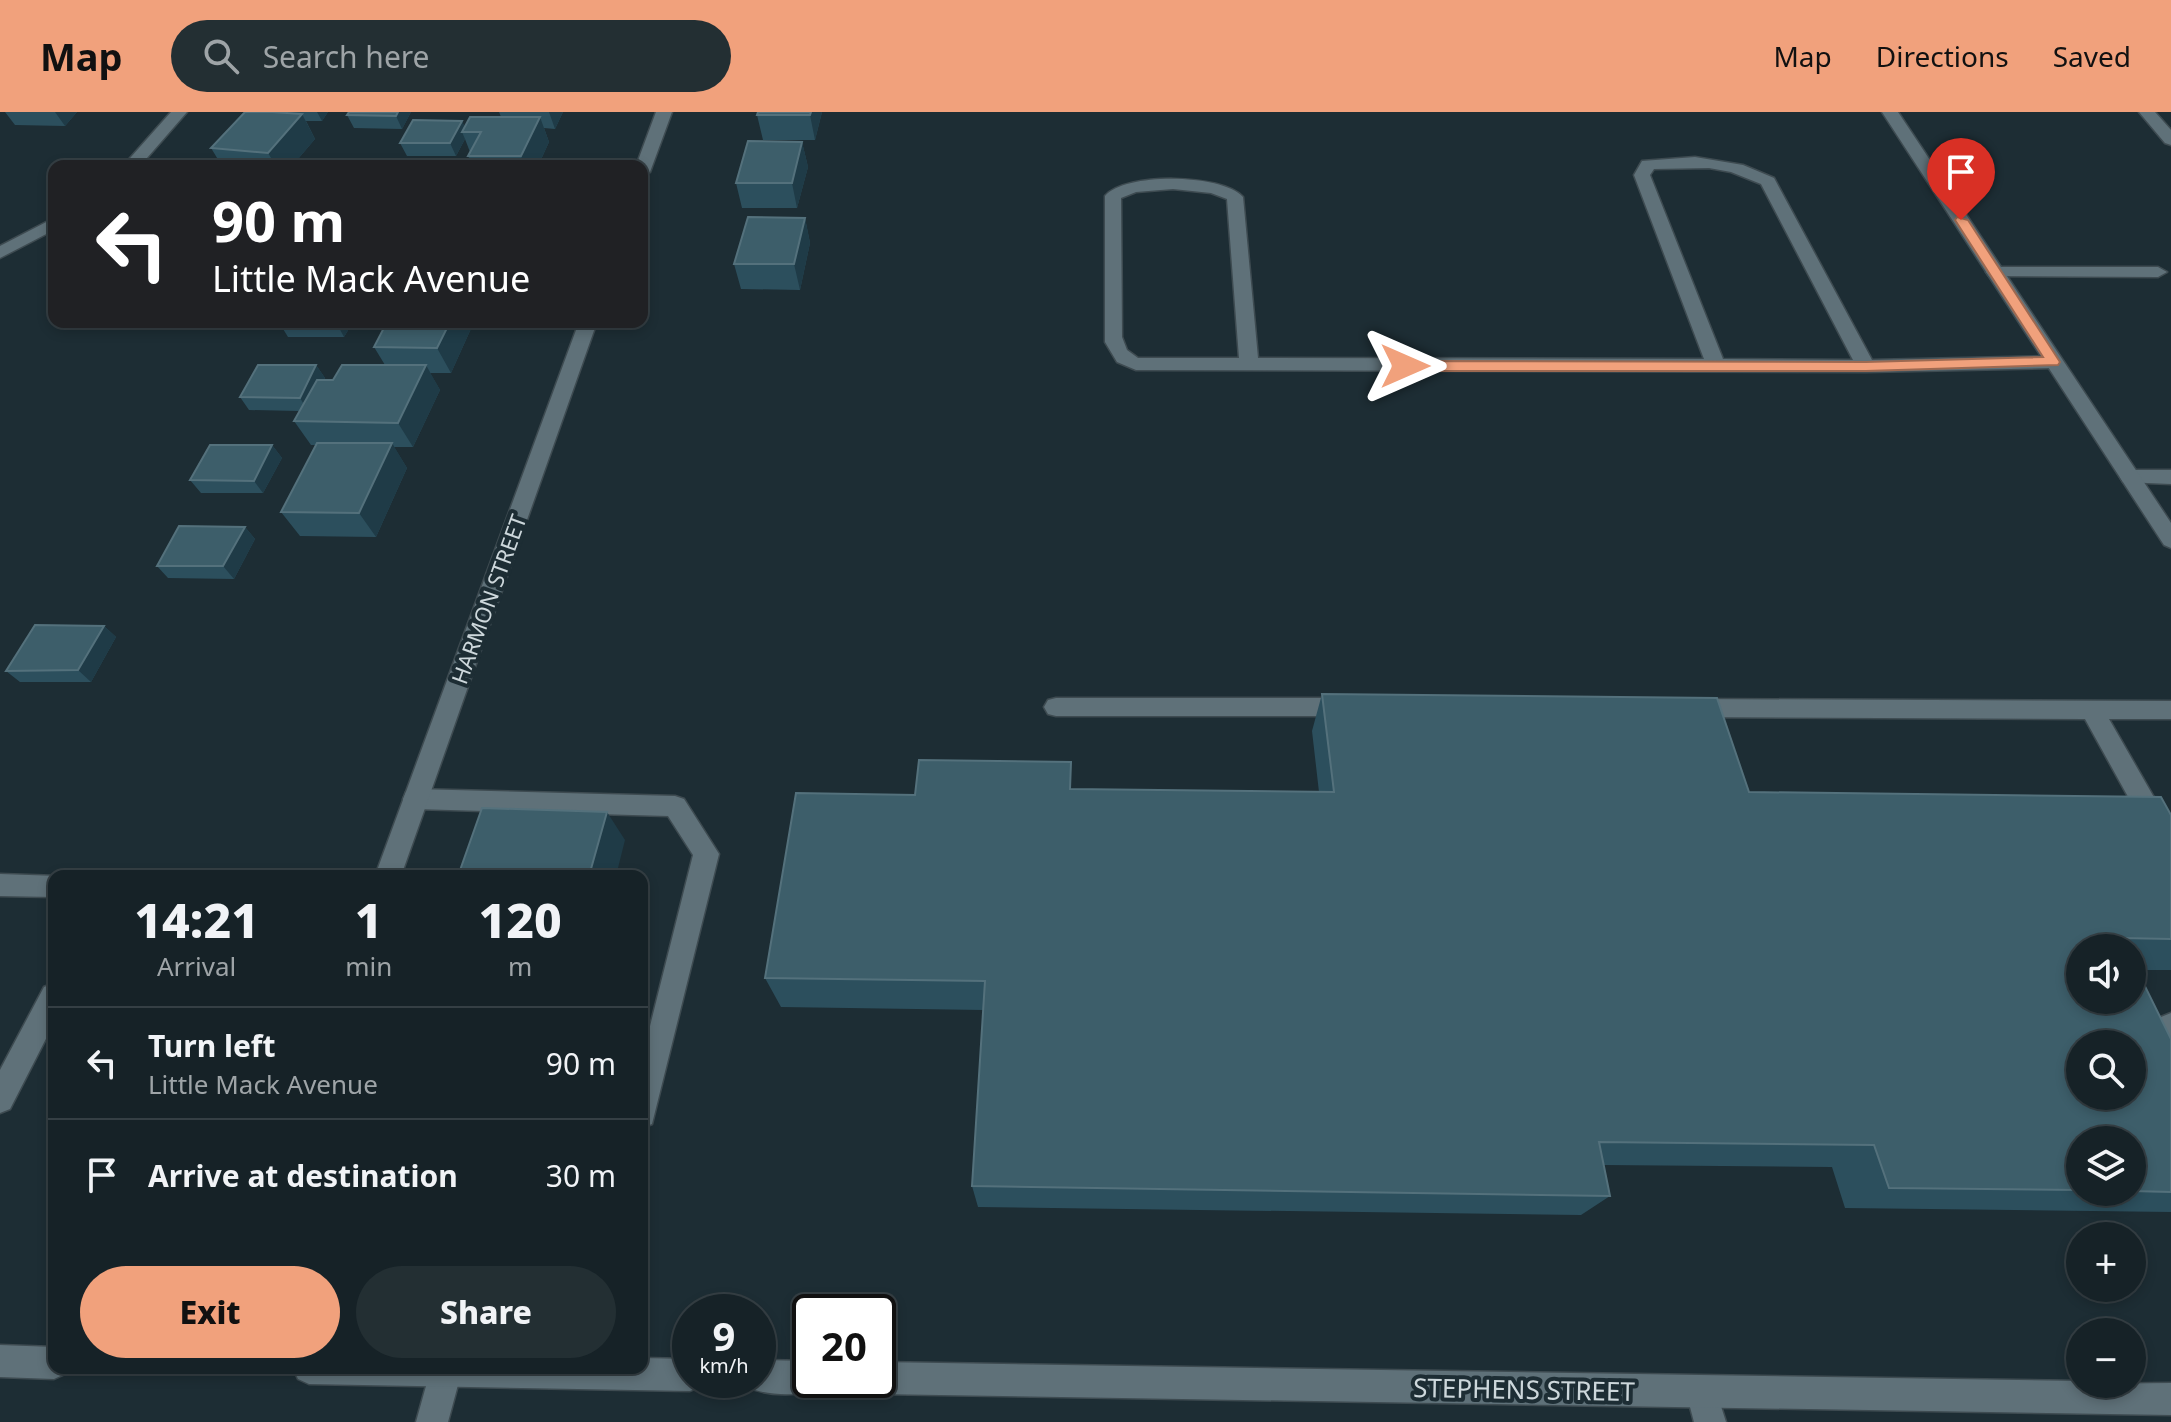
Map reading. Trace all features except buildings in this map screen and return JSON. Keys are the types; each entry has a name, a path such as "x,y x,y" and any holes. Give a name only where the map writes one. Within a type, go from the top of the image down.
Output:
{"street":[{"path":"136,160 179,112"},
{"path":"646,160 664,112"},
{"path":"1890,112 2171,540"},
{"path":"2147,112 2171,140"},
{"path":"1716,366 1642,175 1648,164 1692,161 1738,166 1768,181 1866,366"},
{"path":"1249,366 1235,197 1214,187 1133,186 1118,190 1113,196 1113,337 1116,351 1125,360 1136,364 1249,366 1866,366 2053,362"},
{"path":"0,253 48,226"},
{"path":"1995,272 2158,272"},
{"name":"HARMON STREET","path":"390,870 586,328"},
{"path":"2130,477 2171,477"},
{"path":"1056,707 1371,707"},
{"path":"1673,708 2171,710"},
{"path":"2091,709 2171,850"},
{"path":"415,799 675,806 706,854 648,1090"},
{"path":"0,885 48,886"},
{"path":"0,1099 48,1007"},
{"path":"0,1361 48,1363"},
{"path":"648,1373 672,1374"},
{"path":"432,1422 445,1374"},
{"name":"STEPHENS STREET","path":"896,1379 1706,1407 2171,1399"}],"route":[{"path":"1405,366 1866,366 2053,362 1961,220"}]}
